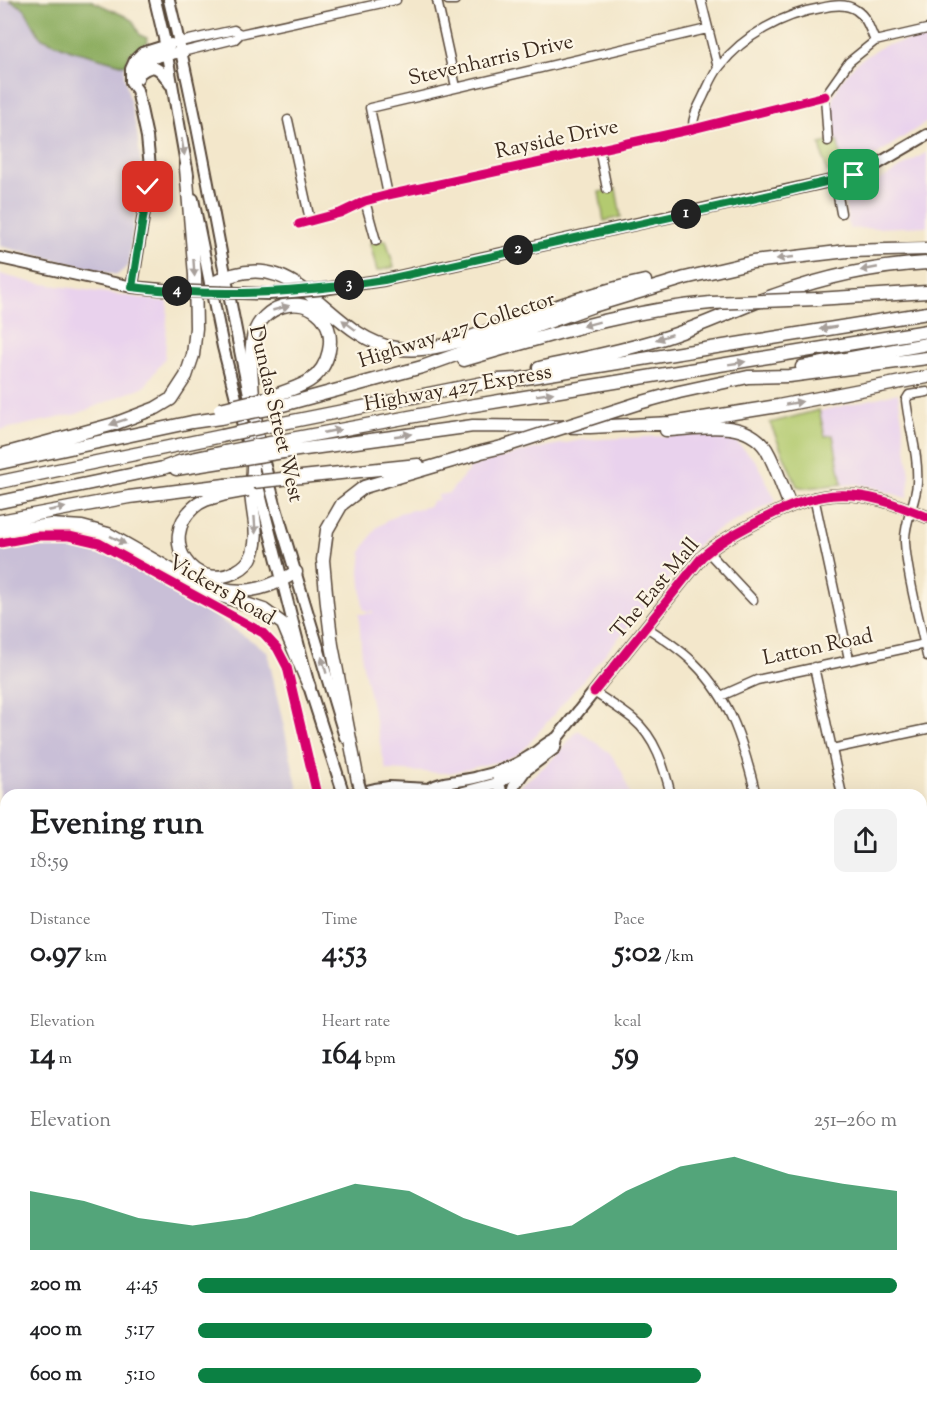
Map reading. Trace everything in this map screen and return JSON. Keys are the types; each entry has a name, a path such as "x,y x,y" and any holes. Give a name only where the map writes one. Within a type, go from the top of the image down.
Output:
{"highway":[{"path":"0,454 114,424 156,408 171,399 186,376 193,355 196,328 195,275 186,168"},
{"name":"Highway 427 Collector","path":"0,464 192,422 267,403 284,405 422,367 593,306 685,278 753,262 847,251 927,249"},
{"path":"498,380 519,372 665,338 777,294 830,277 881,267 927,263"},
{"path":"211,284 224,277 250,272 279,275 308,292 374,342 396,348 423,349 452,342 599,292 661,278 685,278"},
{"path":"284,405 308,402 608,320 663,308 711,303 927,292"},
{"path":"257,436 251,355 255,331 267,314 280,306 292,305 308,308 321,316 329,331 327,358 321,370 311,380 267,403"},
{"name":"Highway 427 Express","path":"0,482 498,380 927,313"},
{"name":"Highway 427 Express","path":"0,502 163,468 182,461 226,457 279,447 463,406 927,332"},
{"path":"0,521 113,500 431,464 502,447 639,403 688,390 927,344"},
{"path":"748,377 800,375 927,358"},
{"path":"279,447 473,426 590,427 671,423 927,377"},
{"path":"590,427 611,432 725,428 748,434 756,438 766,450 790,505"},
{"path":"358,781 332,642 324,577 326,536 338,510 351,496 364,487 479,453"},
{"path":"225,489 193,508 182,522 177,540 182,556 192,569 201,574 227,576 248,563 252,556 256,535 251,490 253,466"},
{"path":"0,532 51,525 82,527 108,534 210,592 264,610 284,624 309,686"},
{"path":"188,579 233,592 258,589 297,572"}],"main road":[{"name":"Dundas Street West","path":"155,0 186,168 223,347 309,686 342,789"},
{"name":"Dundas Street West","path":"170,0 257,436 276,508 360,789"},
{"path":"132,287 150,167 147,137 131,77 131,69 135,60 144,52 181,47"},
{"path":"136,90 138,68 144,62 166,50"},
{"path":"138,76 148,68 158,69 173,89"},
{"path":"0,258 132,287 269,294 323,289 384,280 835,180 874,166 927,135"},
{"name":"The East Mall","path":"475,789 526,770 555,748 557,738 708,552 740,531 790,505 814,497 836,494 857,494 880,498 927,517"},
{"name":"The East Mall","path":"375,789 429,789 437,784 455,782 492,782 548,741 557,738"},
{"path":"513,789 526,770"}],"street":[{"path":"181,47 234,30 240,34 396,0"},
{"path":"436,0 456,87"},
{"path":"448,0 455,0"},
{"path":"701,0 718,68"},
{"path":"693,129 693,117 718,68 756,33 789,17 815,8 839,6 855,9 867,21 875,41"},
{"name":"Stevenharris Drive","path":"387,195 370,108 707,29"},
{"path":"828,141 825,96 854,56 875,41 927,29"},
{"name":"Rayside Drive","path":"299,224 340,213 365,201 387,195 693,129 825,96"},
{"path":"288,120 310,220"},
{"path":"599,149 607,189"},
{"path":"835,180 840,213"},
{"path":"365,201 376,240"},
{"path":"927,392 909,395 906,400 922,467 905,529 905,544 927,656"},
{"path":"814,497 849,659"},
{"name":"Vickers Road","path":"0,543 37,536 69,537 99,543 263,633 277,648 287,667 316,789"},
{"path":"708,552 753,600"},
{"path":"646,627 696,665 721,696 739,732 754,789"},
{"name":"Latton Road","path":"721,696 753,681 925,644"},
{"path":"814,667 841,789"},
{"path":"594,692 632,718 647,735 660,759 669,789"},
{"path":"832,749 927,729"}],"shaded area":[{"path":"0,0 9,0 24,8 40,37 71,50 125,65 124,74 137,132 141,166 128,266 117,275 0,246"},
{"path":"927,36 927,122 874,156 846,167 831,124 833,97 841,81 857,62 883,46"},
{"path":"927,152 927,226 849,229 843,191 877,182"},
{"path":"0,274 30,282 168,302 165,358 145,386 77,414 0,430"},
{"path":"898,393 910,475 907,498 857,484 806,488 797,486 770,423"},
{"path":"729,435 756,461 776,501 716,531 698,544 518,754 504,760 454,772 386,770 362,661 359,614 373,613 372,610 369,613 363,609 360,572 362,551 376,528 399,513 430,506 432,501 438,500 438,495 449,493 472,466 529,450 582,440"},
{"path":"70,542 106,550 158,578 267,651 298,789 0,789 0,547"},
{"path":"578,730 606,750 614,759 628,789 519,789 520,786 549,763"}],"green space":[{"path":"9,0 90,0 133,21 140,35 147,38 148,42 130,54 125,65 71,50 40,37 24,8"},
{"path":"837,140 844,168 827,172 820,144"},
{"path":"616,189 621,217 604,221 599,192"},
{"path":"386,240 394,267 377,271 370,243"},
{"path":"819,410 825,436 833,435 842,484 806,488 797,486 770,423"}],"cycle path":[{"path":"299,224 340,213 365,201 388,195 693,129 825,96"},
{"path":"594,692 702,557 721,542 750,526 802,502 841,495 880,500 927,517"},
{"path":"0,543 37,536 69,536 99,543 263,633 277,648 287,667 316,789"}],"route":[{"path":"148,187 132,287 200,293 269,294 384,280 854,175"}]}
